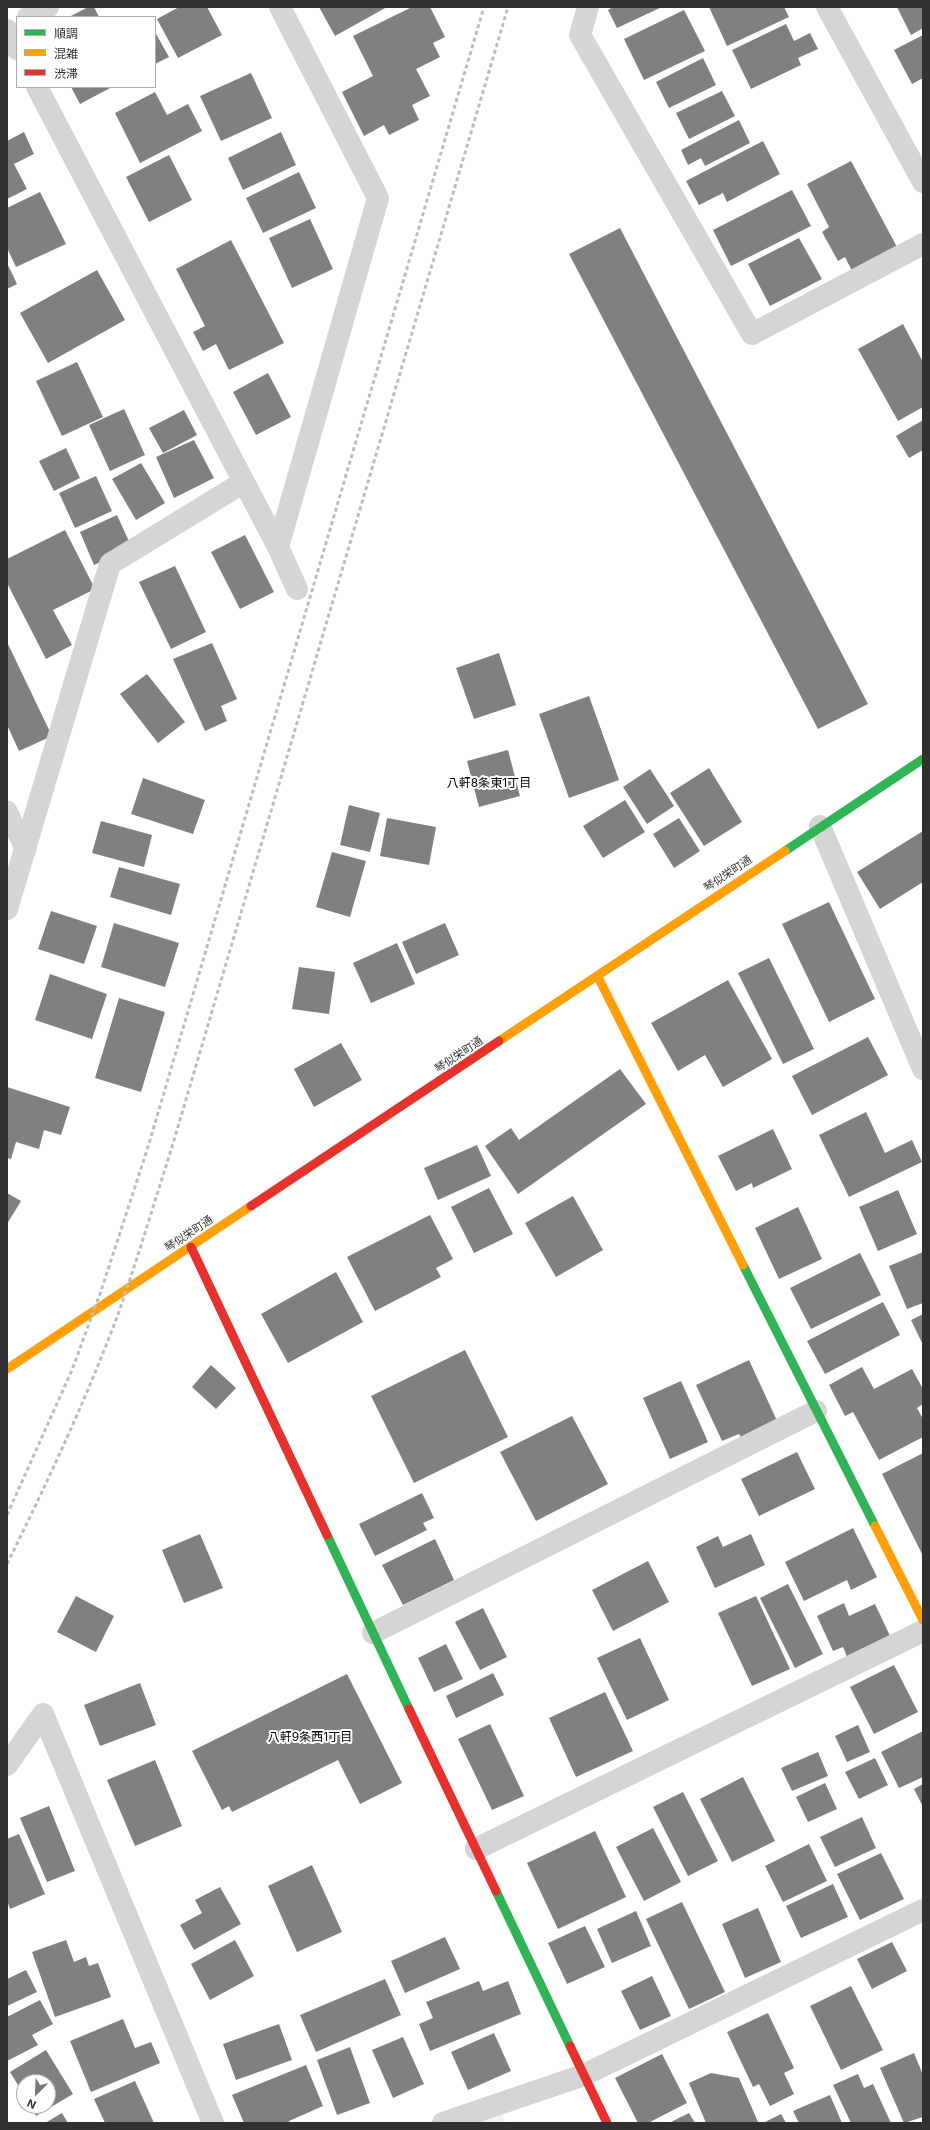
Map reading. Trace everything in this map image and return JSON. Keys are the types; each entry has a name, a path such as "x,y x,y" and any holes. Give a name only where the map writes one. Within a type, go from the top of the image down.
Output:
{"street":[{"path":"30,16 48,7"},
{"path":"278,547 378,198 280,7"},
{"path":"588,7 580,36 752,334 923,244"},
{"path":"827,7 923,182"},
{"path":"16,24 7,29 16,47"},
{"path":"38,88 278,547 297,589"},
{"path":"7,909 26,850 110,564 244,482"},
{"name":"琴似栄町通","path":"7,1369 598,977 820,826 923,759"},
{"path":"820,826 923,1069"},
{"path":"598,977 816,1411 923,1620"},
{"path":"191,1247 607,2123"},
{"path":"373,1633 816,1411"},
{"path":"476,1849 923,1631"},
{"path":"7,1766 43,1714 213,2123"},
{"path":"443,2123 584,2075 923,1910"}],"lane":[{"path":"7,811 26,850"}],"shaded area":[{"path":"501,2112 506,2123 470,2123"}],"building":[{"path":"88,7 94,7 98,16 71,16"},
{"path":"179,7 207,7 222,35 178,58 157,19"},
{"path":"319,7 387,7 335,36"},
{"path":"412,7 430,7 445,37 433,43 440,57 416,69 430,96 412,105 419,120 389,135 384,125 364,136 342,92 373,76 353,36"},
{"path":"613,7 662,7 617,28 608,10"},
{"path":"709,7 784,7 789,17 727,46"},
{"path":"897,7 923,7 923,28 911,35"},
{"path":"684,10 705,51 644,80 624,39"},
{"path":"786,24 794,41 810,33 818,49 798,58 801,65 751,89 732,50"},
{"path":"156,34 169,57 156,64"},
{"path":"923,35 923,78 912,84 894,50"},
{"path":"703,58 716,85 669,108 656,82"},
{"path":"251,73 272,118 221,141 200,96"},
{"path":"72,88 110,88 80,104"},
{"path":"722,91 735,116 689,139 676,113"},
{"path":"155,92 167,115 188,104 202,131 140,163 115,113"},
{"path":"739,120 750,143 705,166 701,158 688,165 681,150"},
{"path":"24,132 34,154 14,164 27,189 7,199 7,141"},
{"path":"281,132 296,165 243,190 228,158"},
{"path":"763,141 780,174 727,202 723,193 699,205 686,181"},
{"path":"169,155 192,200 149,222 126,177"},
{"path":"851,161 897,247 852,271 845,257 838,261 822,232 829,227 807,184"},
{"path":"299,172 316,208 263,233 246,198"},
{"path":"792,190 811,226 731,266 713,230"},
{"path":"40,192 66,244 16,267 7,248 7,208"},
{"path":"310,219 333,269 292,288 269,238"},
{"path":"620,228 868,704 818,729 569,254"},
{"path":"799,238 822,279 770,306 748,264"},
{"path":"231,240 284,343 229,370 216,344 203,351 193,332 205,326 176,269"},
{"path":"7,263 17,284 7,289"},
{"path":"97,270 125,320 48,363 20,313"},
{"path":"903,324 923,362 923,407 898,421 858,349"},
{"path":"77,362 103,417 62,436 36,381"},
{"path":"268,373 291,417 256,435 233,392"},
{"path":"124,409 145,455 110,471 89,425"},
{"path":"184,410 197,435 163,453 149,428"},
{"path":"923,420 923,450 909,458 896,436"},
{"path":"194,440 214,478 174,498 156,457"},
{"path":"66,448 80,478 54,491 39,461"},
{"path":"141,463 165,503 136,520 112,479"},
{"path":"96,476 112,511 75,528 59,493"},
{"path":"117,515 132,548 94,565 80,532"},
{"path":"65,530 95,589 53,610 72,645 46,659 7,583 7,559"},
{"path":"245,535 274,592 240,609 211,552"},
{"path":"175,566 206,632 171,649 139,582"},
{"path":"7,642 52,736 19,751 7,725"},
{"path":"212,643 237,699 221,706 227,721 205,731 173,659"},
{"path":"499,653 516,705 474,719 456,668"},
{"path":"147,674 185,722 158,743 120,694"},
{"path":"589,696 619,780 569,798 539,714"},
{"path":"508,750 520,796 479,807 467,761"},
{"path":"709,768 742,822 704,846 670,793"},
{"path":"650,769 674,806 647,824 623,787"},
{"path":"143,778 205,800 193,834 131,814"},
{"path":"625,800 645,832 603,858 583,826"},
{"path":"349,805 380,813 370,852 340,845"},
{"path":"387,818 436,827 429,865 380,856"},
{"path":"679,818 700,851 674,868 653,834"},
{"path":"101,821 152,835 144,867 92,853"},
{"path":"923,831 923,882 880,909 857,872"},
{"path":"332,852 366,861 350,917 316,907"},
{"path":"119,867 180,884 171,915 110,897"},
{"path":"829,902 875,999 829,1022 782,924"},
{"path":"51,911 97,926 84,964 38,949"},
{"path":"114,923 179,943 165,987 101,967"},
{"path":"445,923 459,955 416,974 402,942"},
{"path":"397,943 415,984 371,1003 353,963"},
{"path":"769,958 814,1049 783,1064 738,973"},
{"path":"299,967 335,972 329,1014 292,1009"},
{"path":"50,974 107,994 92,1039 35,1020"},
{"path":"728,980 772,1059 723,1087 705,1055 678,1071 651,1023"},
{"path":"119,998 165,1012 141,1092 95,1078"},
{"path":"868,1037 888,1075 812,1115 792,1076"},
{"path":"341,1043 362,1080 314,1107 294,1069"},
{"path":"620,1069 646,1104 518,1194 485,1146 511,1128 519,1140"},
{"path":"7,1087 70,1107 61,1135 44,1130 39,1149 16,1142 11,1159 7,1158"},
{"path":"866,1112 885,1153 912,1140 922,1162 849,1197 819,1135"},
{"path":"773,1129 792,1169 753,1188 752,1183 736,1191 718,1156"},
{"path":"477,1145 491,1176 438,1200 424,1168"},
{"path":"489,1188 513,1234 474,1253 451,1207"},
{"path":"898,1190 917,1234 878,1251 859,1207"},
{"path":"7,1193 21,1201 7,1224"},
{"path":"573,1196 603,1250 556,1277 525,1223"},
{"path":"798,1207 822,1259 779,1279 755,1228"},
{"path":"430,1215 453,1259 436,1268 441,1277 375,1311 347,1257"},
{"path":"923,1252 923,1303 907,1309 889,1266"},
{"path":"860,1253 881,1295 811,1329 790,1288"},
{"path":"336,1272 363,1322 288,1363 261,1314"},
{"path":"883,1302 900,1335 825,1374 807,1341"},
{"path":"923,1314 923,1345 911,1320"},
{"path":"465,1350 508,1437 414,1483 371,1396"},
{"path":"749,1360 778,1423 742,1439 739,1434 722,1441 696,1385"},
{"path":"211,1365 236,1388 216,1409 192,1387"},
{"path":"862,1367 874,1389 912,1369 923,1389 923,1404 917,1408 923,1419 923,1437 879,1460 853,1412 845,1416 829,1385"},
{"path":"681,1381 708,1442 670,1459 643,1398"},
{"path":"572,1416 608,1484 536,1521 500,1452"},
{"path":"797,1452 815,1489 759,1516 741,1479"},
{"path":"923,1453 923,1556 882,1474"},
{"path":"422,1493 434,1518 423,1523 427,1530 375,1556 359,1524"},
{"path":"853,1528 877,1577 851,1590 847,1580 804,1601 785,1562"},
{"path":"200,1534 223,1588 184,1603 162,1550"},
{"path":"751,1534 765,1565 715,1588 696,1547 718,1536 723,1547"},
{"path":"435,1539 454,1580 403,1605 382,1565"},
{"path":"648,1561 669,1602 613,1631 592,1590"},
{"path":"788,1584 823,1654 795,1668 760,1598"},
{"path":"76,1596 114,1616 96,1652 57,1632"},
{"path":"756,1596 790,1669 752,1686 718,1613"},
{"path":"844,1603 849,1616 875,1604 891,1638 848,1659 843,1647 833,1651 817,1616"},
{"path":"483,1608 507,1657 480,1670 455,1622"},
{"path":"640,1638 669,1700 627,1720 597,1658"},
{"path":"446,1644 463,1679 434,1692 418,1658"},
{"path":"894,1665 918,1712 874,1734 850,1687"},
{"path":"493,1673 504,1695 456,1718 446,1696"},
{"path":"347,1674 402,1783 360,1804 338,1760 232,1812 229,1806 222,1810 192,1751"},
{"path":"140,1683 156,1725 100,1746 84,1705"},
{"path":"605,1692 633,1751 576,1777 549,1718"},
{"path":"490,1724 524,1796 492,1810 458,1739"},
{"path":"858,1725 870,1752 847,1762 835,1736"},
{"path":"923,1731 923,1777 899,1788 881,1752"},
{"path":"818,1752 828,1776 792,1791 781,1768"},
{"path":"875,1758 888,1785 859,1799 845,1772"},
{"path":"155,1760 182,1826 135,1846 107,1780"},
{"path":"743,1777 775,1841 732,1862 700,1799"},
{"path":"825,1783 837,1809 808,1822 796,1797"},
{"path":"923,1784 923,1807 914,1789"},
{"path":"683,1792 718,1861 688,1876 653,1807"},
{"path":"49,1806 75,1871 47,1882 20,1818"},
{"path":"862,1817 876,1848 835,1867 820,1837"},
{"path":"653,1828 681,1882 644,1901 616,1847"},
{"path":"595,1831 626,1897 558,1929 527,1863"},
{"path":"19,1834 45,1894 10,1909 7,1901 7,1839"},
{"path":"809,1844 827,1881 783,1902 765,1866"},
{"path":"881,1853 904,1899 860,1920 837,1874"},
{"path":"312,1865 342,1932 297,1952 268,1886"},
{"path":"833,1884 848,1917 801,1938 786,1906"},
{"path":"220,1887 241,1924 194,1950 180,1925 202,1913 195,1900"},
{"path":"682,1902 725,1992 689,2009 646,1919"},
{"path":"758,1908 781,1962 745,1978 722,1924"},
{"path":"636,1911 651,1946 612,1963 597,1929"},
{"path":"585,1926 605,1967 567,1984 548,1943"},
{"path":"445,1937 460,1969 405,1993 391,1961"},
{"path":"66,1940 74,1962 86,1957 89,1966 98,1963 111,1997 55,2017 32,1952"},
{"path":"235,1940 254,1976 210,2000 191,1964"},
{"path":"892,1942 907,1971 872,1989 857,1959"},
{"path":"26,1970 37,1992 7,2006 7,1979"},
{"path":"652,1976 671,2016 640,2030 621,1991"},
{"path":"385,1979 401,2015 316,2052 300,2015"},
{"path":"479,1981 483,1991 508,1981 521,2014 430,2051 419,2024 433,2018 426,2002"},
{"path":"851,1986 883,2050 841,2070 810,2006"},
{"path":"40,2000 53,2024 32,2035 38,2045 7,2061 7,2017"},
{"path":"768,2013 794,2068 784,2073 794,2094 770,2106 759,2084 753,2087 727,2032"},
{"path":"123,2019 135,2048 151,2042 160,2063 91,2092 70,2041"},
{"path":"279,2024 292,2060 236,2080 223,2044"},
{"path":"494,2033 511,2071 468,2090 451,2052"},
{"path":"403,2037 424,2084 393,2098 372,2050"},
{"path":"350,2047 370,2103 337,2115 317,2060"},
{"path":"46,2050 73,2094 56,2104 56,2074 16,2074 16,2082 10,2072"},
{"path":"914,2053 923,2075 923,2117 904,2123 880,2068"},
{"path":"662,2054 687,2103 648,2123 638,2123 615,2078"},
{"path":"306,2065 323,2106 289,2121 290,2123 244,2123 232,2095"},
{"path":"711,2073 739,2078 758,2122 706,2123 689,2083"},
{"path":"858,2074 864,2088 873,2084 891,2123 851,2123 833,2085"},
{"path":"135,2081 154,2123 105,2123 94,2099"},
{"path":"830,2095 842,2123 799,2123 793,2111"},
{"path":"62,2113 68,2123 45,2123"},
{"path":"689,2113 695,2123 669,2123"},
{"path":"781,2114 786,2123 763,2123"}],"railway":[{"path":"7,1515 72,1370 101,1291 148,1147 484,7"},
{"path":"7,1564 79,1411 117,1317 138,1253 172,1147 508,7"}],"traffic: fast":[{"path":"785,851 923,759"},
{"path":"743,1265 875,1526"},
{"path":"327,1535 409,1709"},
{"path":"496,1891 570,2046"}],"traffic: slow":[{"path":"499,1041 785,851"},
{"path":"598,977 743,1265"},
{"path":"7,1369 251,1206"},
{"path":"875,1526 923,1620"}],"traffic: jam":[{"path":"251,1206 499,1041"},
{"path":"191,1247 327,1535"},
{"path":"409,1709 496,1891"},
{"path":"570,2046 607,2123"}],"district":[{"name":"八軒8条東1丁目","path":"489,783"},
{"name":"八軒9条西1丁目","path":"310,1737"}]}
